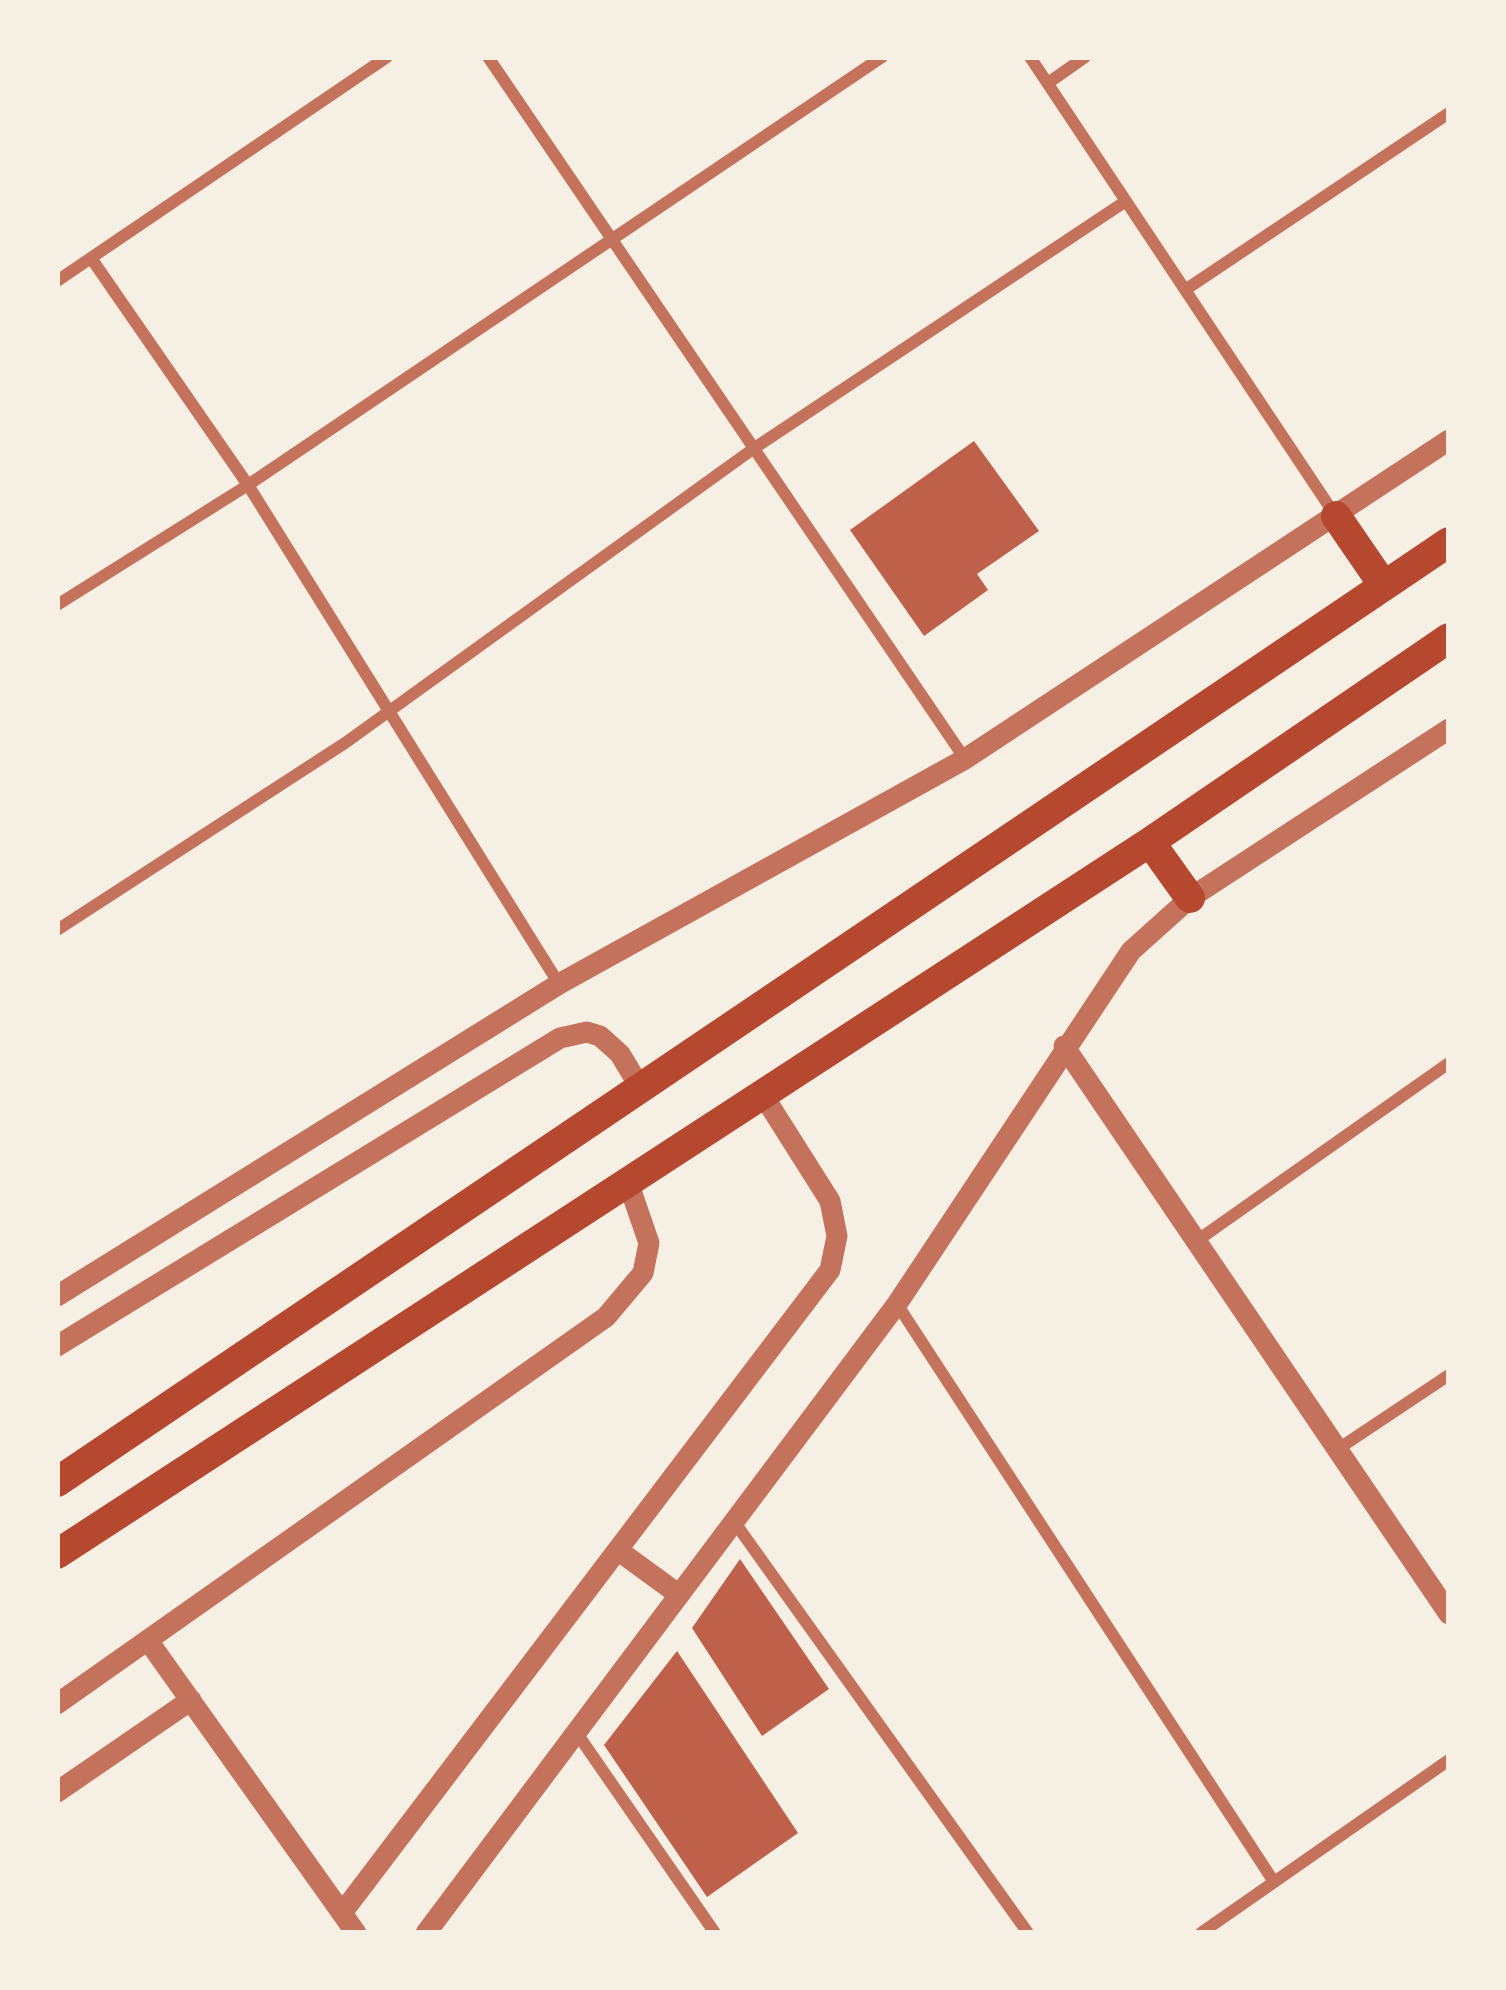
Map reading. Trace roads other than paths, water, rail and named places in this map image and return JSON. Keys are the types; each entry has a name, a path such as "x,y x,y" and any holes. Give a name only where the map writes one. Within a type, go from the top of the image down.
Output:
{"main road":[{"path":"1336,516 1384,586"},
{"path":"57,1482 1449,542"},
{"path":"57,1554 629,1185 1150,842 1449,638"},
{"path":"1150,842 1190,898"}],"street":[{"path":"57,280 387,57"},
{"path":"488,57 964,759"},
{"path":"57,605 248,485 882,57"},
{"path":"1030,57 1336,516"},
{"path":"1048,83 1085,57"},
{"path":"1185,290 1449,113"},
{"path":"57,930 345,743 753,449 1126,201"},
{"path":"91,258 248,485 559,984"},
{"path":"57,1296 559,984 964,759 1449,440"},
{"path":"426,1933 897,1304 1131,950 1190,898 1449,729"},
{"path":"57,1346 560,1038 600,1036 620,1054 641,1089"},
{"path":"1064,1046 1449,1614"},
{"path":"1198,1240 1449,1063"},
{"path":"342,1913 830,1270 837,1236 830,1201 763,1095"},
{"path":"57,1704 606,1317 643,1273 649,1243 629,1185"},
{"path":"897,1304 1274,1882"},
{"path":"1338,1449 1449,1375"},
{"path":"733,1520 1028,1933"},
{"path":"619,1551 678,1594"},
{"path":"149,1642 356,1933"},
{"path":"57,1792 190,1700"},
{"path":"576,1732 715,1933"},
{"path":"1201,1933 1449,1760"}]}
